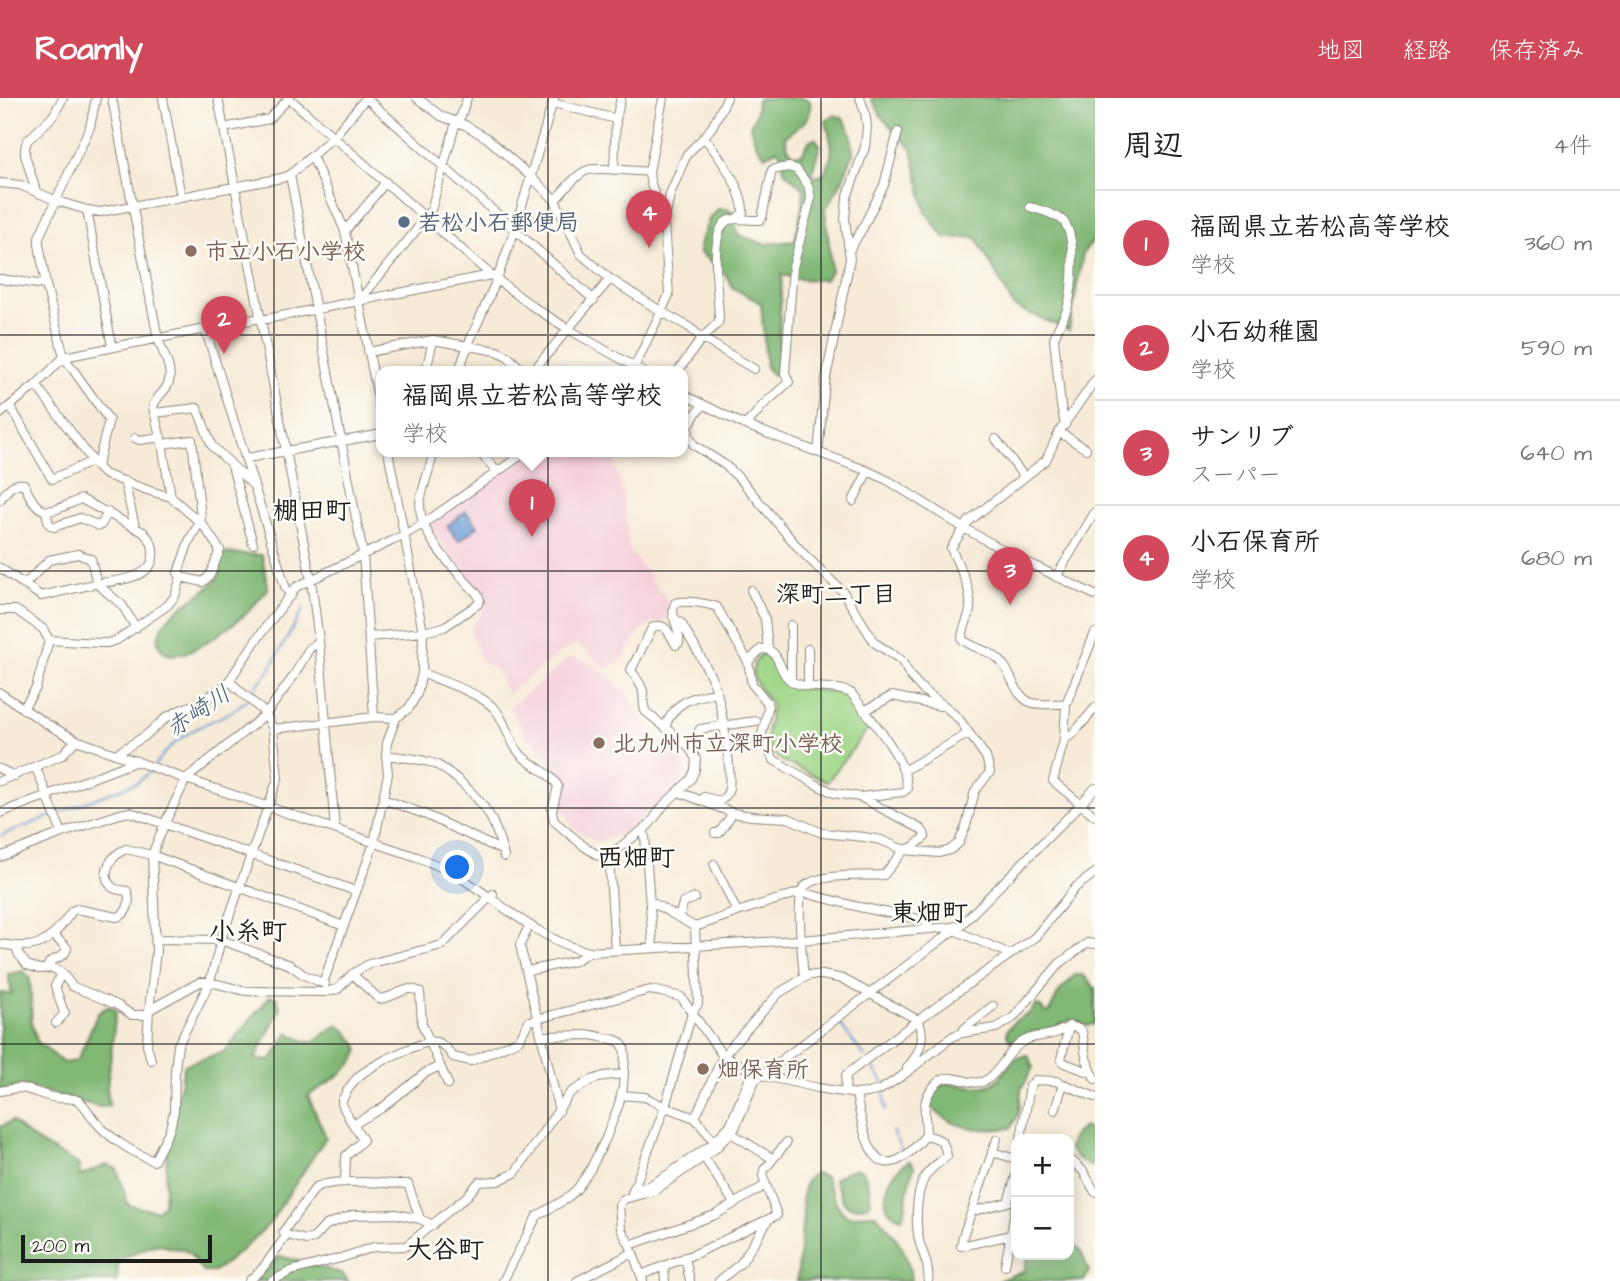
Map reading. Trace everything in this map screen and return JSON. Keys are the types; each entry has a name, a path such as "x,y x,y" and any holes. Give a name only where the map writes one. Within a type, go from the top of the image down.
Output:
{"street":[{"path":"36,191 24,148 27,141 52,116 63,98"},
{"path":"95,464 109,420 64,357 46,285 39,237 90,127 96,98"},
{"path":"113,98 158,339 170,373 169,383 153,407 162,440 171,497"},
{"path":"163,98 181,197"},
{"path":"218,98 311,579 335,829"},
{"path":"223,128 269,119 289,98 494,277 532,306 629,366"},
{"path":"0,183 20,185 57,201 100,212 290,175 334,135 366,98 594,300"},
{"path":"417,98 441,116 465,125 487,138 530,176 555,200 581,254 610,279 754,369"},
{"path":"359,301 431,211 456,122 467,98"},
{"path":"614,170 616,119 621,98"},
{"path":"638,366 669,295 664,223 649,172 663,98"},
{"path":"664,223 670,194 687,154 712,127 727,98"},
{"path":"818,452 825,383 850,260 845,219 847,198 864,147 867,127 860,98"},
{"path":"461,366 515,229 554,101 616,119"},
{"path":"850,249 884,185 898,132"},
{"path":"704,137 740,193 743,214 737,218"},
{"path":"312,156 345,232 376,390"},
{"path":"682,366 702,338 718,323 718,233 727,220 760,220 772,170 788,167 796,169 808,185 811,198 793,267 785,373 789,382 745,425"},
{"path":"555,200 588,170 649,172"},
{"path":"290,175 363,554 374,717"},
{"path":"345,232 386,182"},
{"path":"1031,206 1062,220 1070,235 1073,255 1070,292 1067,309 1054,340 1062,428 1086,449"},
{"path":"87,210 112,347"},
{"path":"0,414 36,385 64,357 205,328 494,277"},
{"path":"0,279 46,285"},
{"path":"537,366 610,279"},
{"path":"205,328 286,589 291,596"},
{"path":"368,352 433,340 497,351 518,366"},
{"path":"427,366 433,340"},
{"path":"1066,704 1035,704 1027,701 995,656 962,639 970,609 970,598 950,548 969,521 1046,460 1062,428 1092,391 1095,380"},
{"path":"36,385 104,474 171,497 200,522 221,549 210,575 203,582 181,578"},
{"path":"688,397 745,425 868,471 906,490 1012,555 1095,595"},
{"path":"679,792 733,813 788,818 822,833 881,840 904,850 939,853 950,850 959,843 975,791 990,772 986,757 959,719 923,690 901,660 875,643 843,592 802,552 740,479 725,465 694,445 688,427 704,405"},
{"path":"10,406 52,479 95,464"},
{"path":"154,413 197,408 212,446 256,487"},
{"path":"247,458 376,434"},
{"path":"49,640 107,643 117,640 168,605 175,596 181,578 178,573 201,517 192,440 135,438"},
{"path":"996,439 1024,477"},
{"path":"323,983 374,843 388,774 387,743 396,718 409,708 417,694 422,673 423,632 389,457"},
{"path":"369,637 423,632 444,627 480,600 439,549 423,524 420,503 432,457"},
{"path":"484,457 498,471"},
{"path":"116,754 145,736 167,717 201,702 229,681 296,587 423,524 518,457"},
{"path":"231,463 253,544"},
{"path":"853,501 868,471"},
{"path":"124,481 135,526"},
{"path":"0,500 11,486 18,483 24,484 33,502 46,512 81,499 135,526 152,540 154,549 153,561 149,567 131,579 41,596 0,568"},
{"path":"46,512 48,524 54,527 80,518 99,526 108,512"},
{"path":"1056,577 1095,513"},
{"path":"24,585 49,561 78,554 91,559 97,584 122,605 136,628"},
{"path":"751,590 765,619 768,649"},
{"path":"422,673 478,696 497,710 515,747 523,757 552,777 558,786 552,811 554,821 584,847 599,856 611,855 649,825 664,805 691,779 695,770 696,759 689,747 643,708 643,693 631,670 655,626 666,628 676,645 679,643 673,607 680,601 717,607 748,662 752,684 767,702 762,734 764,744 774,760 834,793 860,797 903,792 907,789 903,771 887,740 851,693 844,689 790,681 774,652 768,649 761,649 748,662"},
{"path":"0,611 16,610 43,629 49,640 36,688 23,709"},
{"path":"673,617 682,624 714,682 729,766 729,789 725,798 720,801 691,796"},
{"path":"790,681 791,625"},
{"path":"1094,640 1066,704 1064,740 1053,781 1095,816"},
{"path":"151,1060 147,1045 156,951 152,855 186,779 266,714 293,677 309,649 319,641"},
{"path":"808,649 808,685"},
{"path":"0,1091 18,1088 43,1096 80,1101 100,1126 141,1157 154,1161 170,1129 174,1111 178,1045 210,982 221,940 278,778 273,729 266,714 229,681"},
{"path":"0,693 76,740 443,868 491,896 529,926 578,950 589,952 953,929 1010,954"},
{"path":"665,727 669,715 679,705 696,696 717,693"},
{"path":"864,711 892,696 946,707"},
{"path":"1064,740 1074,733 1095,709"},
{"path":"273,729 374,717 396,718"},
{"path":"689,747 700,729 756,720"},
{"path":"903,771 969,733"},
{"path":"0,781 62,755 76,740"},
{"path":"383,799 424,814 503,854 487,809 443,767 430,762 386,755"},
{"path":"0,814 137,761"},
{"path":"36,768 62,833"},
{"path":"0,769 15,776"},
{"path":"786,1143 764,1170 762,1177 777,1215 664,1266 642,1279 621,1229 619,1205 624,1199 667,1175 714,1141 730,1125 749,1080 961,925 1095,788"},
{"path":"804,978 800,940 801,892 805,885 837,877 884,875 904,850 925,837 921,829 860,797"},
{"path":"0,857 62,833 130,812 356,891"},
{"path":"715,833 719,833 733,813"},
{"path":"643,830 653,948"},
{"path":"0,944 16,947 39,945 50,939 76,909 122,916 129,897 127,891 113,888 107,876 109,863 114,856 126,849 152,855 344,926"},
{"path":"714,864 737,912"},
{"path":"610,872 615,950"},
{"path":"845,1092 846,1075 1035,937 1076,887 1095,873"},
{"path":"695,928 801,892 924,920 931,929"},
{"path":"16,947 27,965 39,969 53,968 62,973 72,986 117,1004 132,1015 149,1013 200,982 245,990 325,992 338,989 352,974 369,964 442,945 491,896"},
{"path":"679,918 683,903 695,898"},
{"path":"650,901 695,928"},
{"path":"529,926 520,945 559,1111"},
{"path":"632,1194 665,1107 692,1013 698,1004 695,928"},
{"path":"47,968 49,962 62,957 67,950 53,934"},
{"path":"156,940 221,940 290,965 304,975 338,989"},
{"path":"345,1182 346,1156 363,1140 342,1107 342,1101 357,1079 400,1052 430,1042 438,1042 453,1057 471,1062 519,1040 529,1021 650,989 681,997 723,1056 758,1073 818,1088 856,1094 868,1093 880,1090 902,1076 953,1036 996,1028 1013,1018 1059,964 1087,943 1095,944"},
{"path":"527,971 575,961 589,952"},
{"path":"56,1023 65,1013 55,986 62,973"},
{"path":"352,974 379,999 408,989 421,992 422,1024 448,1084"},
{"path":"695,1118 723,1056 779,993 810,975 843,979 918,1020 921,1025 920,1049 902,1076"},
{"path":"963,1033 964,1029 993,1006"},
{"path":"856,1094 869,1147 874,1156 882,1162 891,1162 913,1150 926,1135 924,1103 938,1081 946,1077 970,1082 987,1079 1024,1040 1049,1035 1069,1026 1077,1027 1082,1031 1086,1058 1093,1076"},
{"path":"1069,1026 1062,1059 1093,1076"},
{"path":"503,1281 537,1216 566,1199 590,1170 606,1138 621,1095 625,1074 624,1047 621,1042 591,1035 541,1035"},
{"path":"354,1124 382,1108 425,1073 440,1066"},
{"path":"632,1194 654,1191 704,1157 732,1133 758,1073"},
{"path":"272,1281 292,1271 374,1247 406,1246 467,1196 479,1182 498,1181 515,1173 570,1093 604,1076 625,1074"},
{"path":"1022,1134 1030,1086 1035,1080 1063,1083 1095,1097"},
{"path":"1055,1110 1063,1083"},
{"path":"621,1095 645,1097 695,1118 714,1141"},
{"path":"732,1133 774,1159"},
{"path":"926,1135 940,1139 945,1145 947,1156 926,1175 918,1192 917,1221 929,1274 928,1281"},
{"path":"997,1139 961,1245 1011,1235 1005,1266"},
{"path":"992,1152 1011,1158"},
{"path":"704,1157 734,1203"},
{"path":"1074,1163 1083,1171 1095,1192"},
{"path":"420,1219 408,1184 345,1182 316,1187 283,1232 306,1240 314,1238 326,1226 353,1215 396,1214 433,1225"},
{"path":"577,1281 631,1249 715,1214 766,1185"},
{"path":"974,1210 1008,1202 1011,1192"},
{"path":"719,1281 741,1262 770,1218"},
{"path":"249,1281 262,1269 287,1235"},
{"path":"685,1257 690,1281"},
{"path":"664,1266 665,1281"}],"shaded area":[{"path":"526,457 616,457 615,463 623,496 629,549 667,600 666,620 651,624 640,631 623,660 606,669 577,643 561,652 507,694 497,671 481,660 470,629 487,605 429,525"},
{"name":"北九州市立深町小学校","path":"569,657 590,663 628,694 641,720 685,764 680,786 621,834 596,842 573,828 561,803 565,782 543,752 525,735 509,708"}],"green space":[{"path":"804,98 810,101 807,118 785,137 793,155 802,154 810,140 815,138 820,145 812,172 816,177 824,174 831,158 832,147 826,120 834,115 843,118 851,133 853,154 841,183 825,210 831,271 824,280 782,275 780,372 773,375 766,367 761,303 733,288 725,274 700,253 699,247 709,219 718,209 732,212 738,235 765,244 795,241 804,189 785,172 780,152 776,150 765,156 757,146 750,127 756,113 757,100"},
{"path":"871,98 1095,98 1095,238 1083,253 1069,330 1014,307 976,237 945,238 926,213 912,149 883,119"},
{"path":"219,553 262,555 268,589 246,614 202,645 179,654 169,654 162,650 159,643 158,637 163,625 220,575"},
{"path":"763,653 769,654 780,674 791,685 845,693 871,725 827,782 782,761 770,749 767,735 772,705 758,686 753,672 757,659"},
{"path":"24,971 30,979 32,1024 37,1041 63,1063 77,1061 98,1013 109,1006 116,1010 107,1088 109,1106 100,1107 21,1085 0,1092 0,993 12,994 8,974"},
{"path":"1075,975 1083,975 1095,988 1095,1024 1086,1026 1071,1020 1049,1030 1032,1032 1011,1042 1007,1030 1015,1021 1030,1013 1037,1005 1044,1012 1049,1012 1059,992"},
{"path":"270,996 277,998 280,1009 255,1059 271,1061 288,1032 312,1043 338,1024 359,1048 346,1069 308,1096 326,1137 269,1224 214,1272 203,1272 183,1249 161,1244 121,1259 117,1281 0,1281 0,1127 12,1121 35,1140 78,1164 80,1176 107,1165 117,1169 128,1205 156,1211 164,1204 167,1153 184,1065 224,1052"},
{"path":"1028,1055 1033,1067 1021,1090 1019,1113 1011,1128 966,1127 946,1119 929,1104 944,1083 972,1087 989,1085 1017,1058"},
{"path":"1084,1127 1095,1134 1095,1164 1089,1166 1074,1155 1074,1136"},
{"path":"910,1161 914,1166 902,1218 887,1207 887,1190 896,1172"},
{"path":"856,1169 863,1171 871,1202 868,1205 850,1207 844,1203 834,1179"},
{"path":"816,1174 824,1176 836,1203 848,1217 876,1214 904,1252 911,1281 797,1281 803,1217 802,1197 806,1181"},
{"path":"1074,1245 1081,1252 1089,1271 1084,1281 998,1281 1024,1272 1027,1260 1074,1260"},
{"path":"280,1256 342,1273 348,1281 255,1281"}],"water":[{"path":"466,511 478,526 459,541 447,526"}],"waterway":[{"name":"赤崎川","path":"249,695 268,672 304,608"},
{"name":"赤崎川","path":"155,765 181,738 234,710 246,700"},
{"name":"赤崎川","path":"56,814 138,782 152,770"},
{"name":"赤崎川","path":"0,836 51,816"},
{"path":"839,1023 865,1057"},
{"path":"869,1062 884,1083"},
{"path":"884,1091 886,1111"},
{"path":"892,1131 895,1137"},
{"path":"897,1140 902,1152"}],"place":[{"name":"若松小石郵便局","path":"404,222"},
{"name":"小石保育所","path":"649,248"},
{"name":"市立小石小学校","path":"191,251"},
{"name":"小石幼稚園","path":"224,354"},
{"name":"福岡県立若松高等学校","path":"532,537"},
{"name":"サンリブ","path":"1010,605"},
{"name":"北九州市立深町小学校","path":"599,743"},
{"name":"畑保育所","path":"703,1069"}],"district":[{"name":"棚田町","path":"312,510"},
{"name":"深町二丁目","path":"836,594"},
{"name":"西畑町","path":"636,857"},
{"name":"東畑町","path":"929,912"},
{"name":"小糸町","path":"248,931"},
{"name":"大谷町","path":"445,1249"}]}
